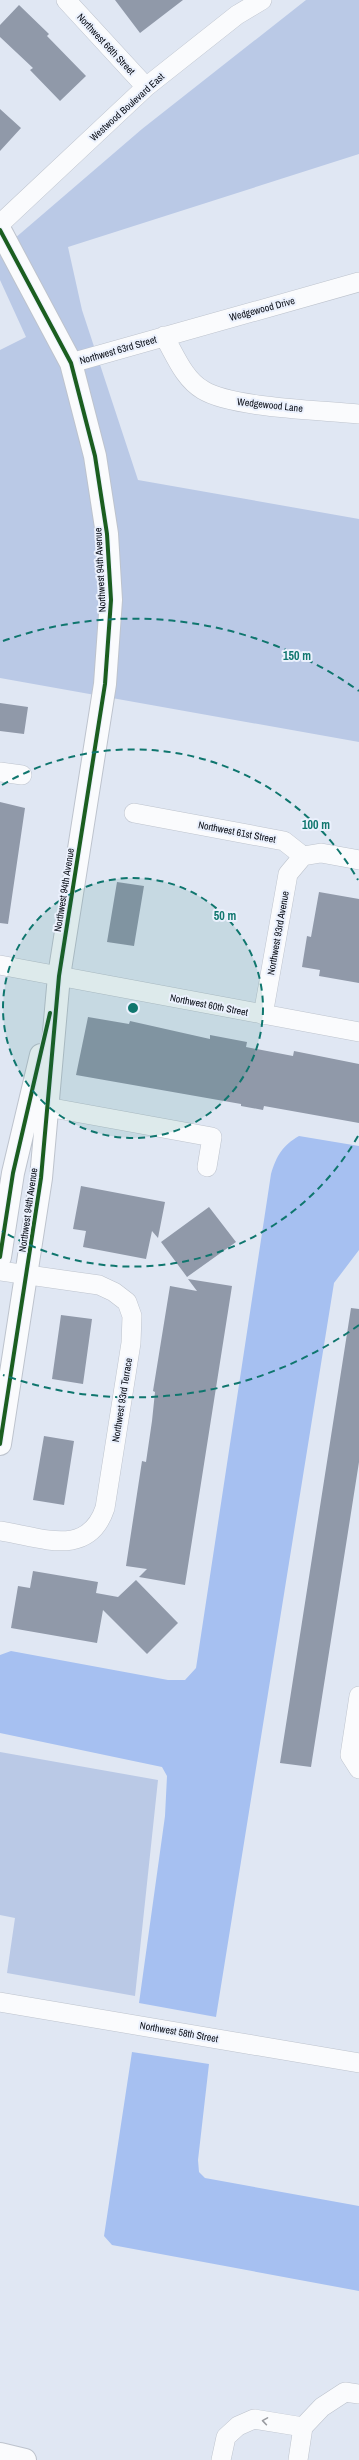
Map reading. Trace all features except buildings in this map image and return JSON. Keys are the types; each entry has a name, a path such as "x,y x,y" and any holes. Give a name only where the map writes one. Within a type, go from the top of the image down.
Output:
{"street":[{"name":"Northwest 66th Street","path":"66,0 146,87"},
{"name":"Westwood Boulevard East","path":"0,224 146,87 237,15 262,0"},
{"name":"Northwest 94th Avenue","path":"0,230 71,363 95,456 107,534 111,600 105,684 59,976 41,1178 0,1444"},
{"name":"Wedgewood Drive","path":"164,336 359,282"},
{"name":"Northwest 63rd Street","path":"71,363 164,336"},
{"name":"Wedgewood Lane","path":"164,336 185,373 203,390 232,401 359,414"},
{"path":"0,772 22,775"},
{"name":"Northwest 61st Street","path":"134,813 284,841 303,856"},
{"path":"303,856 322,853 359,860"},
{"name":"Northwest 93rd Avenue","path":"263,1015 288,874 303,856"},
{"name":"Northwest 60th Street","path":"0,966 359,1032"},
{"name":"Northwest 94th Avenue","path":"0,1257 13,1173 59,976"},
{"path":"47,1107 212,1138 207,1167"},
{"name":"Northwest 93rd Terrace","path":"0,1271 99,1285 114,1292 127,1302 132,1316 131,1344 105,1508 101,1521 94,1531 81,1539 68,1541 0,1531"},
{"path":"358,1768 350,1754 359,1696"},
{"name":"Northwest 58th Street","path":"0,2002 359,2063"},
{"path":"298,2460 304,2427 322,2407 345,2392 359,2394"},
{"path":"222,2460 226,2438 238,2426 254,2419 304,2427"}],"shaded area":[{"path":"306,0 359,0 359,154 68,247 82,310 138,480 359,519 359,742 0,678 0,350 26,337 0,280 0,251 142,129"},
{"path":"0,1752 158,1780 135,1996 7,1973 15,1918 0,1915"}],"water":[{"path":"299,1136 359,1146 359,1250 334,1283 216,2017 139,2003 165,1816 167,1776 162,1767 0,1733 0,1655 11,1651 168,1680 185,1680 196,1668 271,1174 284,1147"},
{"path":"132,2052 209,2064 198,2160 199,2172 205,2178 359,2206 359,2291 112,2245 104,2236"}],"cycle path":[{"path":"0,230 71,363 95,456 107,534 111,600 105,684 59,976 41,1178 0,1444"},
{"path":"0,1257 13,1173 50,1013"}]}
